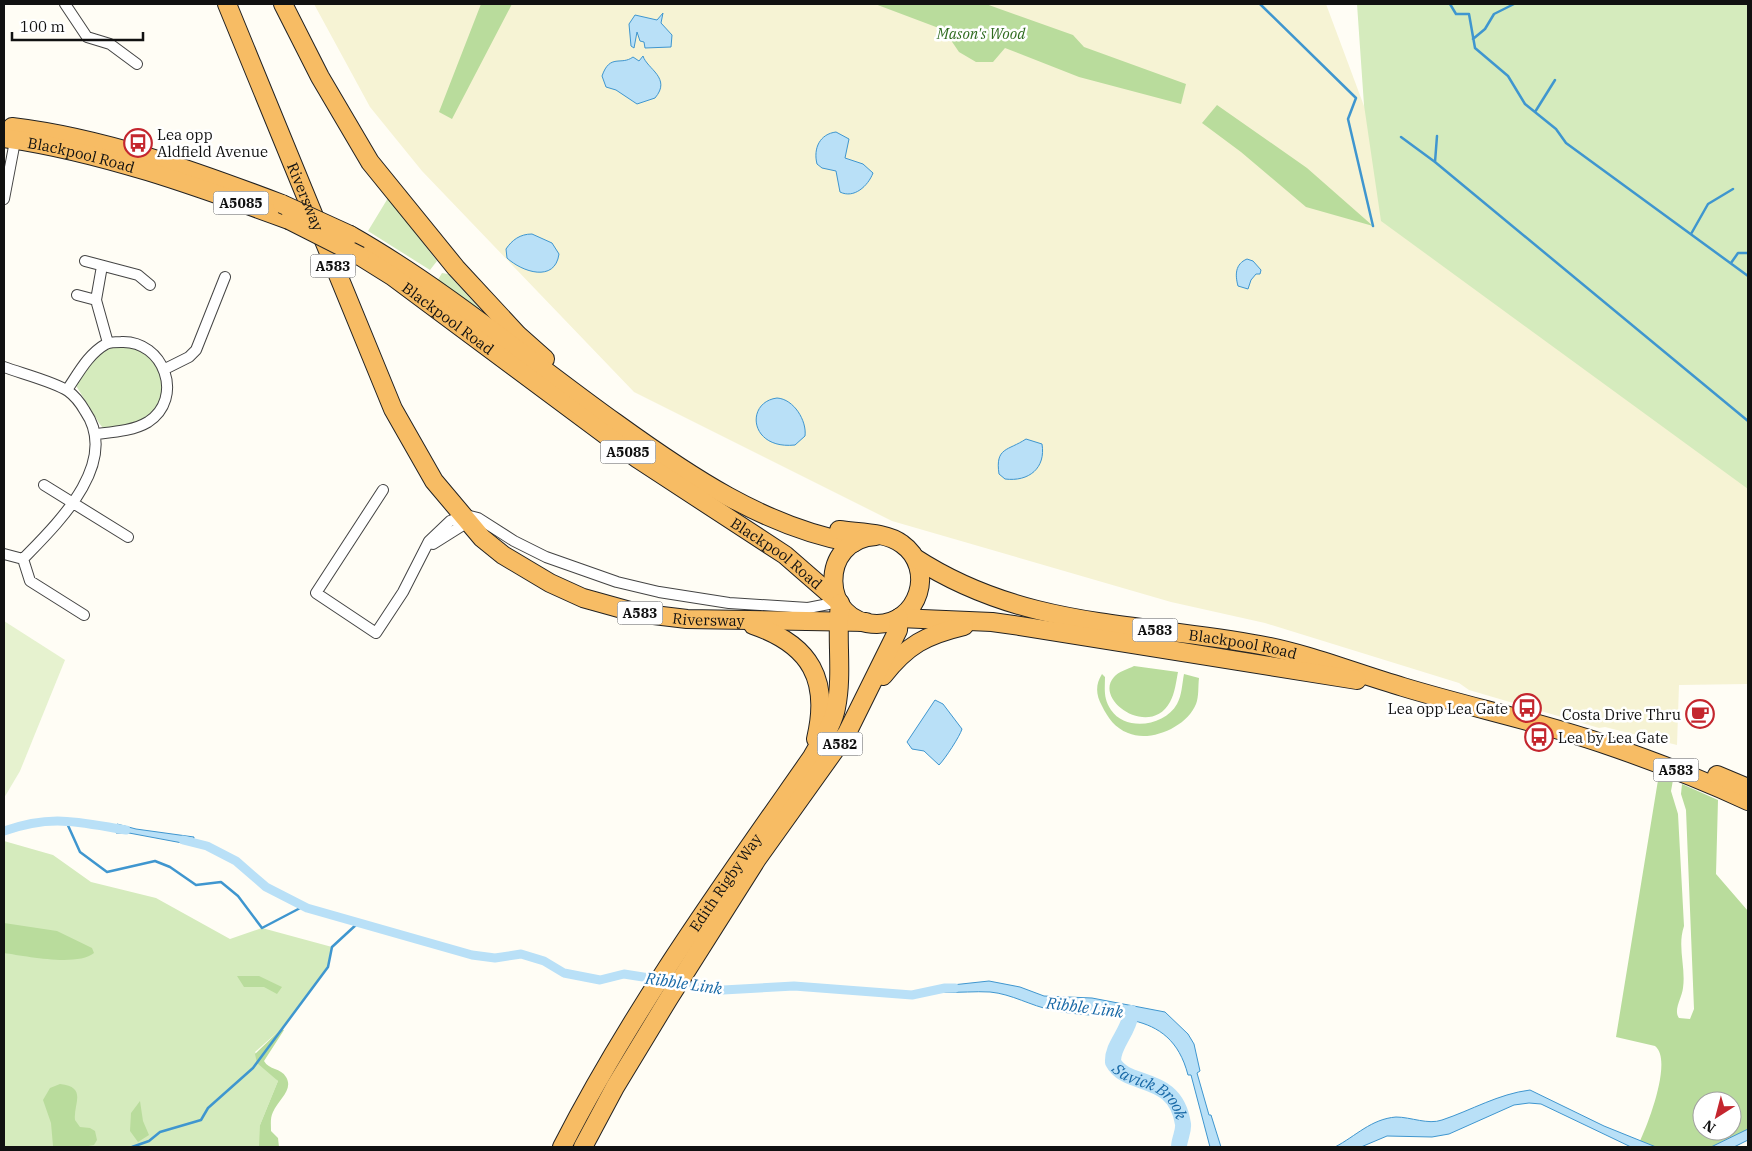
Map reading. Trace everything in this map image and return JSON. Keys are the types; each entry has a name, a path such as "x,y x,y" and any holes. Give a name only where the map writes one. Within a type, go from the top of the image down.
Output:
{"highway":[{"name":"Riversway","path":"227,4 393,409 434,481 465,519 489,544 520,567 583,598 637,613 687,619 866,622"},
{"path":"283,4 320,77 370,162 456,268 518,335 574,384 583,401"},
{"name":"Blackpool Road","path":"10,133 115,148 180,167 282,204 350,235 423,280 583,401 691,475 754,509 807,532 853,543"},
{"name":"Blackpool Road","path":"10,133 180,180 289,220 360,256 392,276 638,459 785,555 839,603"},
{"path":"754,509 809,525 876,536 898,542 915,558 920,574 920,591 912,606 899,618 883,624 866,622 850,615 839,603 833,586 834,569 841,554 853,543 876,536"},
{"name":"Blackpool Road","path":"915,558 965,586 1028,609 1114,625 1259,645 1310,656 1402,687 1601,743 1677,761 1748,788"},
{"name":"Edith Rigby Way","path":"583,1147 614,1087 750,857 812,757 836,710 840,671 837,622 839,603"},
{"name":"Blackpool Road","path":"899,618 984,622 1402,687"},
{"name":"Edith Rigby Way","path":"562,1147 607,1065 650,996 750,857 817,778 847,733 866,699 898,630 899,618"},
{"path":"732,620 775,634 788,641 809,662 820,689 821,704 820,723 812,757"},
{"path":"866,699 893,663 918,641 943,631 984,622"},
{"name":"Blackpool Road","path":"1601,743 1698,779 1748,802"}],"street":[{"path":"65,4 87,37 110,44 138,64"},
{"path":"4,199 10,133"},
{"path":"85,261 138,275 150,285"},
{"path":"102,266 96,300 108,343"},
{"path":"165,369 189,357 196,350 225,276"},
{"path":"78,295 96,300"},
{"path":"67,390 94,353 108,343 127,342 148,349 165,369 166,395 156,415 135,428 96,434"},
{"path":"4,367 67,390 84,409 96,434 90,476 73,503 23,559"},
{"path":"44,485 128,537"},
{"path":"383,490 316,593 376,633 403,592 438,531 465,519"},
{"name":"Riversway","path":"465,519 474,516 514,541 546,557 617,582 659,592 722,602 815,608 839,603"},
{"path":"4,554 23,559"},
{"path":"23,559 30,581 84,615"},
{"path":"815,608 820,585"}],"green space":[{"path":"314,4 1326,4 1364,106 1748,485 1748,684 1679,685 1677,745 1605,727 1599,728 1469,690 1459,683 1265,623 1171,602 892,521 634,392 422,171 370,107"},
{"path":"481,4 512,4 452,119 439,112"},
{"name":"Mason's Wood","path":"875,4 986,4 1073,35 1084,47 1186,84 1181,104 1079,77 1005,48 993,62 976,62 959,52 944,30"},
{"path":"1357,4 1748,4 1748,489 1381,221 1364,105"},
{"path":"1217,105 1307,168 1373,226 1306,207 1241,152 1202,123"},
{"path":"388,198 437,261 430,270 368,231"},
{"path":"442,273 448,274 501,332 436,283"},
{"path":"112,346 136,347 151,357 164,380 162,396 152,413 140,423 110,429 103,428 99,423 75,384 97,354"},
{"path":"4,621 65,660 20,771 4,798"},
{"path":"1134,666 1178,672 1172,699 1161,712 1150,717 1138,716 1127,712 1117,705 1111,696 1110,686 1114,677"},
{"path":"1102,674 1105,677 1105,694 1108,706 1118,717 1135,724 1155,721 1171,711 1180,697 1184,674 1199,678 1197,701 1185,720 1176,726 1157,734 1137,736 1119,728 1112,722 1104,710 1098,698 1097,690"},
{"path":"1659,774 1673,780 1671,791 1678,814 1684,926 1681,942 1684,980 1677,1008 1679,1018 1690,1019 1694,1009 1686,810 1681,794 1682,784 1718,800 1716,874 1748,911 1748,1129 1742,1132 1742,1091 1692,1091 1692,1141 1723,1141 1711,1147 1656,1147 1640,1141 1653,1107 1660,1078 1660,1053 1655,1046 1616,1037"},
{"path":"4,841 53,855 91,882 156,898 230,939 262,928 332,947 328,967 281,1029 255,1052 278,1081 260,1125 260,1147 4,1147"},
{"path":"4,923 57,931 92,948 94,953 86,957 64,960 4,953"},
{"path":"237,976 259,976 282,987 277,994 264,987 244,987"},
{"path":"281,1029 284,1030 264,1061 284,1074 288,1082 287,1091 275,1108 271,1119 271,1131 278,1138 279,1147 259,1147 260,1125 278,1081 257,1063 255,1054"},
{"path":"60,1084 69,1086 77,1092 75,1120 80,1127 90,1128 95,1131 97,1140 94,1145 83,1147 53,1146 51,1123 43,1100 50,1088"},
{"path":"140,1101 143,1121 149,1135 138,1142 130,1131 131,1113"}],"water":[{"path":"663,13 661,23 672,35 671,47 645,48 644,42 640,41 637,32 634,48 631,46 629,24 635,15 657,20"},
{"path":"643,56 657,74 661,85 660,91 655,98 637,104 616,90 606,87 602,76 605,69 612,62 633,57 639,61"},
{"path":"836,132 849,139 845,158 863,164 873,173 864,187 850,194 840,192 836,171 822,168 817,164 816,153 819,143 830,133"},
{"path":"532,234 552,243 559,254 556,263 545,272 529,271 507,258 506,249 511,243 520,236"},
{"path":"1247,259 1253,261 1261,270 1260,274 1256,274 1251,280 1248,289 1238,286 1236,278 1238,267"},
{"path":"777,398 789,402 802,418 805,436 795,445 780,445 768,440 761,433 757,425 757,416 760,408 767,401"},
{"path":"1026,439 1042,444 1043,453 1038,466 1028,476 1005,479 999,474 998,465 1001,454 1008,448"},
{"path":"935,700 943,704 962,729 939,765 924,751 912,749 907,742"},
{"path":"117,824 136,829 194,837 193,845 129,833 116,833"},
{"path":"989,981 1020,987 1044,996 1092,998 1165,1012 1188,1034 1194,1044 1200,1071 1197,1073 1209,1115 1211,1115 1221,1147 1210,1147 1191,1075 1188,1075 1179,1053 1167,1037 1152,1027 1134,1021 1052,1010 998,993 944,992 943,986"},
{"path":"1530,1090 1604,1126 1656,1147 1631,1147 1541,1104 1529,1103 1514,1105 1449,1134 1432,1137 1387,1136 1361,1147 1335,1147 1371,1124 1387,1118 1396,1117 1437,1121 1507,1095"},
{"path":"1748,1129 1748,1140 1734,1147 1711,1147 1723,1141 1742,1141 1742,1132"}],"waterway":[{"path":"1260,4 1356,98 1348,119 1373,226"},
{"path":"1450,4 1456,14 1469,14 1475,48 1508,76 1525,104 1556,129 1566,143 1748,276"},
{"path":"1473,39 1485,29 1494,14 1514,4"},
{"path":"1535,112 1555,80"},
{"path":"1435,162 1437,136"},
{"path":"1401,137 1435,162 1748,421"},
{"path":"1691,234 1708,204 1733,189"},
{"path":"1731,263 1738,253 1748,253"},
{"name":"Ribble Link","path":"4,831 51,821 79,822 126,830"},
{"path":"66,821 80,852 107,872 155,861 170,867 196,885 221,882 238,896 262,928 304,906"},
{"name":"Ribble Link","path":"183,840 207,846 236,861 266,887 307,908 472,955 495,958 521,954 544,961 564,973 600,980 624,974 662,980"},
{"path":"132,1147 149,1141 160,1132 201,1120 208,1108 253,1068 328,967 332,947 358,923"},
{"name":"Ribble Link","path":"678,982 723,990 794,986 912,995 945,988 955,988"},
{"name":"Savick Brook","path":"1131,1013 1130,1020 1115,1050 1113,1062 1129,1076 1161,1089 1171,1096 1178,1108 1183,1124 1179,1147"}],"place":[{"name":"Lea opp Aldfield Avenue","path":"138,143"},
{"name":"Lea opp Lea Gate","path":"1527,708"},
{"name":"Costa Drive Thru","path":"1700,714"},
{"name":"Lea by Lea Gate","path":"1539,737"}]}
